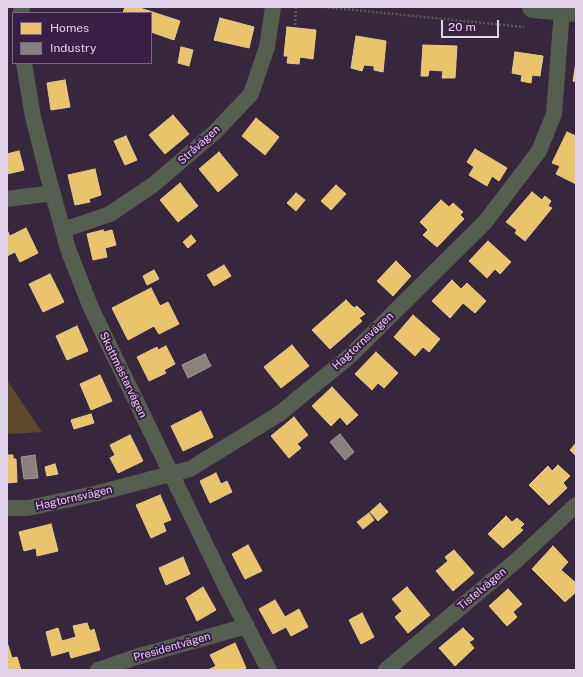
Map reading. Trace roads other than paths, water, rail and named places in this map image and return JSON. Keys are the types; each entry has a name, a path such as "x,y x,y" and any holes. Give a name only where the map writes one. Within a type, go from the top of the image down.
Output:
{"street":[{"name":"Stråvägen","path":"63,230 110,214 153,185 215,132 250,94 267,47 273,7"},
{"path":"531,17 569,10"},
{"name":"Hagtornsvägen","path":"7,508 28,508 94,494 190,469 279,414 351,355 486,221 539,150 554,114 569,10"},
{"name":"Skattmästarvägen","path":"24,64 33,116 63,230 91,308 226,588 269,670"},
{"path":"7,199 53,193"},
{"name":"Tistelvägen","path":"386,670 517,560 576,505"},
{"name":"Presidentvägen","path":"98,670 136,657 247,626"}]}
